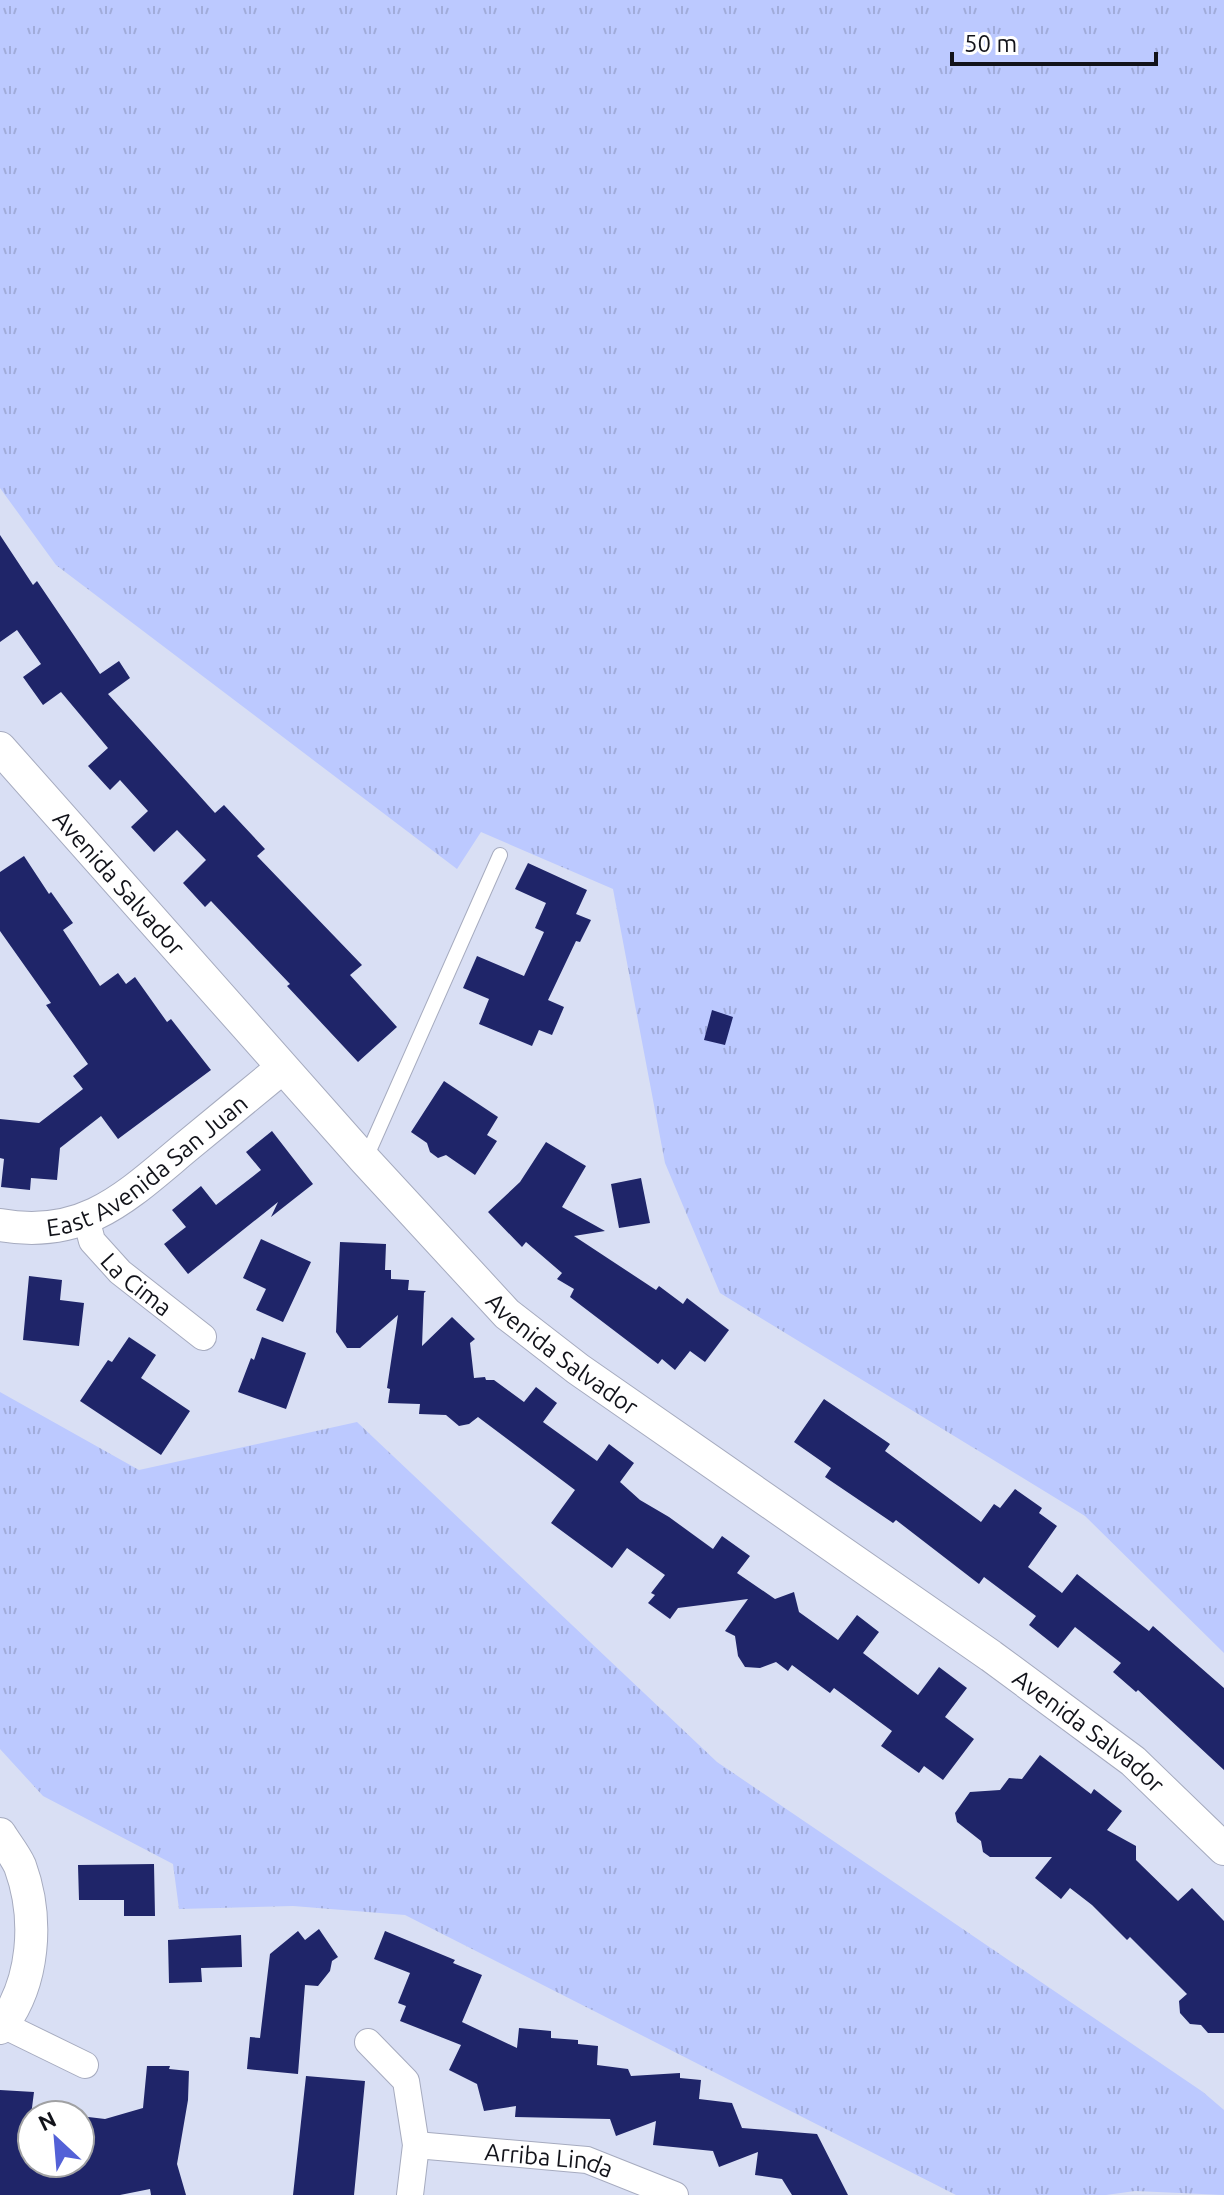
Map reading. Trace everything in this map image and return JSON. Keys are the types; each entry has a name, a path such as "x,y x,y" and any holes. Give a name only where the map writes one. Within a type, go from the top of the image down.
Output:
{"street":[{"name":"Avenida Salvador","path":"0,748 282,1068 507,1314 578,1369 991,1656 1133,1761 1224,1849"},
{"name":"East Avenida San Juan","path":"0,1225 22,1229 54,1228 118,1204 282,1068"},
{"name":"La Cima","path":"86,1218 92,1241 120,1272 203,1337"},
{"path":"0,1834 19,1864 32,1933 26,1979 2,2026 85,2065"},
{"path":"368,2042 406,2081 416,2145 410,2195"},
{"name":"Arriba Linda","path":"416,2145 587,2160 675,2195"}],"lane":[{"path":"365,1160 500,855"}],"green space":[{"path":"0,0 1224,0 1224,1653 1085,1516 720,1293 665,1163 613,889 481,832 457,869 56,565 0,488"},
{"path":"0,1392 139,1470 357,1422 717,1762 1203,2092 1224,2110 1224,2195 1135,2191 1106,2195 956,2195 405,1915 293,1906 179,1909 173,1864 43,1796 0,1749"}],"building":[{"path":"0,535 33,585 37,581 100,674 119,661 130,678 108,694 215,813 224,805 265,849 257,856 362,965 350,975 397,1027 358,1062 211,901 205,907 183,883 206,860 177,830 154,852 131,827 148,811 120,780 110,790 88,766 108,748 61,692 43,705 23,677 41,664 17,630 0,642"},
{"path":"24,856 73,923 63,930 100,986 118,973 126,984 135,977 167,1022 171,1019 211,1070 118,1139 101,1116 60,1148 57,1180 31,1178 30,1190 1,1187 4,1159 0,1158 0,1119 39,1123 83,1089 73,1076 88,1064 46,1005 51,1003 0,931 0,872"},
{"path":"528,863 587,890 576,914 591,920 580,942 576,941 548,1000 564,1007 552,1035 539,1030 532,1046 479,1024 489,999 463,988 477,956 524,976 544,932 535,928 546,903 515,889"},
{"path":"712,1010 733,1017 725,1045 704,1040"},
{"path":"444,1081 498,1117 487,1135 497,1141 475,1175 446,1155 438,1158 430,1152 427,1143 411,1132"},
{"path":"272,1131 313,1184 271,1217 278,1202 188,1274 164,1244 186,1227 172,1210 201,1186 216,1205 261,1170 246,1152"},
{"path":"546,1142 586,1166 562,1207 605,1231 574,1236 656,1290 659,1286 683,1304 687,1298 729,1330 705,1362 690,1351 675,1370 662,1359 658,1364 570,1297 574,1289 557,1279 562,1273 526,1242 522,1247 488,1212 520,1182"},
{"path":"641,1178 650,1223 619,1228 611,1184"},
{"path":"261,1239 311,1262 283,1322 256,1310 266,1289 243,1278"},
{"path":"340,1242 386,1244 385,1270 391,1270 391,1279 409,1280 408,1290 426,1291 422,1346 452,1317 475,1339 470,1343 474,1378 494,1380 524,1402 536,1387 557,1403 543,1422 597,1461 609,1444 634,1463 620,1482 640,1500 713,1549 722,1536 750,1556 737,1573 775,1599 794,1592 799,1612 838,1640 857,1615 879,1632 863,1653 918,1695 939,1667 967,1688 945,1717 974,1739 943,1780 924,1766 919,1773 881,1746 892,1731 834,1688 830,1693 792,1665 788,1671 776,1662 760,1668 745,1667 738,1656 735,1636 725,1631 748,1599 678,1608 670,1619 648,1603 655,1595 651,1593 665,1575 627,1548 612,1568 551,1523 575,1490 478,1417 469,1424 459,1426 446,1415 419,1414 420,1404 388,1403 390,1389 387,1388 398,1315 360,1348 347,1348 336,1332"},
{"path":"29,1276 62,1280 60,1300 84,1303 79,1346 23,1340"},
{"path":"129,1337 156,1355 141,1378 190,1411 161,1455 80,1401 108,1360 112,1362"},
{"path":"262,1337 306,1353 286,1409 238,1392"},
{"path":"824,1399 890,1444 885,1451 981,1522 994,1504 1000,1508 1015,1489 1042,1508 1039,1513 1057,1526 1028,1567 1062,1593 1077,1574 1149,1631 1153,1626 1224,1688 1224,1770 1138,1690 1136,1692 1113,1672 1121,1663 1075,1627 1058,1648 1029,1625 1036,1616 984,1577 979,1584 896,1520 893,1523 825,1477 831,1468 794,1442"},
{"path":"1040,1755 1091,1794 1094,1789 1122,1811 1107,1830 1136,1846 1136,1860 1178,1901 1192,1888 1224,1921 1224,2033 1208,2033 1201,2025 1190,2024 1180,2013 1179,2001 1187,1994 1130,1937 1127,1940 1092,1905 1070,1888 1061,1899 1035,1878 1052,1857 990,1857 983,1852 981,1841 957,1822 955,1813 970,1792 1000,1790 1009,1778 1022,1779"},
{"path":"154,1864 155,1916 124,1916 124,1900 79,1900 78,1865"},
{"path":"319,1929 338,1957 332,1961 330,1971 318,1986 305,1985 298,2074 247,2069 250,2037 260,2038 270,1954 298,1931 305,1940"},
{"path":"385,1931 455,1960 453,1963 482,1975 462,2022 517,2048 519,2028 551,2031 551,2038 578,2040 578,2044 598,2046 597,2065 628,2069 631,2076 680,2073 680,2078 701,2080 699,2099 732,2103 742,2128 817,2134 848,2195 792,2195 782,2179 755,2175 758,2152 719,2167 713,2151 653,2145 656,2121 616,2136 610,2119 515,2117 516,2106 484,2111 477,2084 449,2070 461,2045 400,2021 406,2006 398,2003 410,1973 374,1959"},
{"path":"241,1935 242,1967 201,1968 202,1982 169,1983 168,1940"},
{"path":"147,2066 170,2066 169,2069 189,2071 188,2100 177,2164 186,2195 151,2195 150,2189 120,2195 0,2195 0,2090 34,2092 33,2099 16,2099 16,2179 96,2179 96,2118 105,2119 143,2108"},
{"path":"306,2076 365,2081 354,2195 293,2195"}]}
